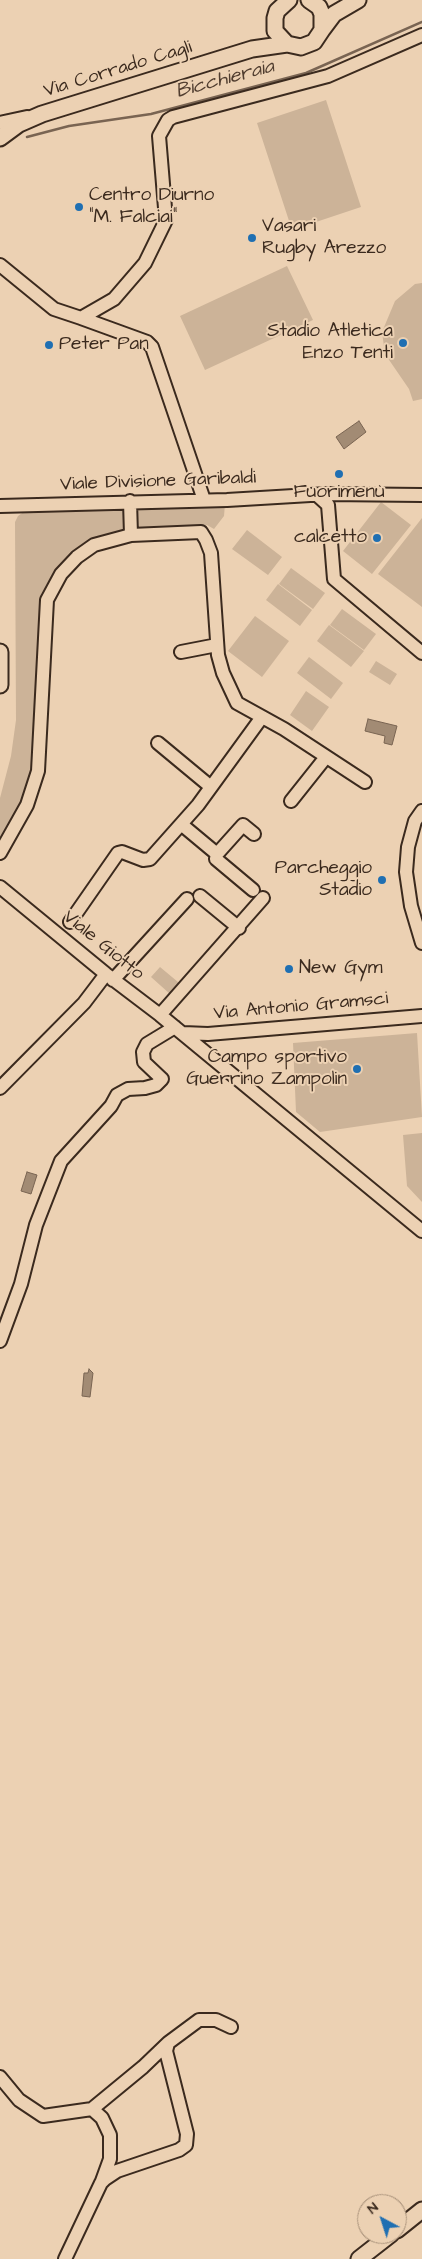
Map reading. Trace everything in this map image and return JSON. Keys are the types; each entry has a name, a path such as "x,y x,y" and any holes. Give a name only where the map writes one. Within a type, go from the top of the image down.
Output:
{"main road":[{"path":"311,1 325,5 352,3"},
{"path":"311,1 322,14 322,30"},
{"path":"284,2 275,18 275,30 287,44"},
{"path":"322,30 334,14 352,3"},
{"name":"Via Corrado Cagli","path":"252,49 275,30"},
{"name":"Via Corrado Cagli","path":"0,138 19,124 42,114 252,49 287,44 301,47 308,46 319,37 322,30"},
{"path":"0,652 0,685"},
{"path":"407,2222 422,2210"},
{"path":"359,2259 379,2244"}],"street":[{"path":"81,318 114,299 145,264 166,220 159,136 168,120 173,117 328,76 422,35"},
{"path":"0,123 42,114"},
{"path":"0,265 54,309 147,342 155,354 204,500"},
{"name":"Viale Divisione Garibaldi","path":"0,506 130,501 324,498 342,494 422,495"},
{"path":"324,498 334,579 422,653"},
{"path":"130,501 131,535"},
{"path":"0,853 27,805 38,771 47,600 61,574 77,557 94,545 131,535 201,532 211,553 217,646 223,673 237,703 365,782"},
{"path":"181,652 217,646"},
{"path":"70,922 118,853 122,852 143,860 150,859 198,805 262,717"},
{"path":"158,743 211,787"},
{"path":"291,801 326,757"},
{"path":"422,811 415,821 408,847 406,872 411,906 422,943"},
{"path":"181,824 217,854"},
{"path":"253,890 216,859 217,854 243,825 254,834"},
{"name":"Viale Giotto","path":"0,887 109,977 160,1014 332,1159 422,1231"},
{"path":"200,896 238,928"},
{"path":"160,1014 264,898"},
{"path":"0,1088 187,899"},
{"name":"Via Antonio Gramsci","path":"179,1030 217,1033 422,1016"},
{"path":"0,1341 6,1308 61,1161 111,1106 117,1095 128,1088 144,1088 156,1085 162,1078 144,1062 143,1052 147,1044 179,1030"},
{"path":"0,2077 19,2100 43,2116 92,2110 168,2043 199,2020 216,2020 231,2027"},
{"path":"101,2183 117,2171 179,2150 186,2145 187,2134 166,2050 168,2043"},
{"path":"65,2259 106,2174 110,2160 110,2136 102,2118 92,2110"}],"shaded area":[{"path":"326,100 361,207 292,230 257,123"},
{"path":"287,266 313,320 205,370 180,316"},
{"name":"Stadio Atletica Enzo Tenti","path":"422,283 422,399 413,401 409,389 385,354 382,332 395,301 415,284"},
{"path":"359,421 366,432 344,449 336,437"},
{"name":"calcetto","path":"381,502 411,525 372,574 343,551"},
{"path":"225,504 224,516 214,529 207,525 137,528 136,506"},
{"path":"124,507 126,529 100,536 76,550 56,569 41,594 35,760 27,789 0,845 0,798 11,756 16,720 15,522 18,516 25,511"},
{"path":"422,518 422,607 378,574"},
{"path":"247,530 282,557 268,575 232,549"},
{"path":"291,568 325,593 313,609 279,584"},
{"path":"278,584 312,610 300,626 266,600"},
{"path":"342,609 376,634 364,650 330,625"},
{"path":"255,616 289,641 262,677 228,651"},
{"path":"329,625 364,651 351,667 317,641"},
{"path":"309,657 343,683 331,699 297,673"},
{"path":"376,661 397,674 390,685 369,672"},
{"path":"306,691 329,707 312,731 290,715"},
{"path":"368,719 397,726 392,745 384,743 385,736 365,731"},
{"path":"160,967 184,987 170,994 151,977"},
{"name":"Campo sportivo Guerrino Zampolin","path":"417,1033 422,1117 320,1132 296,1112 293,1043"},
{"path":"422,1133 422,1202 407,1186 403,1135"},
{"path":"27,1172 37,1175 31,1194 21,1191"},
{"path":"89,1369 93,1373 90,1397 82,1396 84,1373 88,1373"}],"waterway":[{"name":"Bicchieraia","path":"27,137 69,126 151,114 306,73 422,22"}],"place":[{"name":"Centro Diurno \"M. Falciai\"","path":"79,207"},
{"name":"Vasari Rugby Arezzo","path":"252,238"},
{"name":"Stadio Atletica Enzo Tenti","path":"403,343"},
{"name":"Peter Pan","path":"49,345"},
{"name":"Fuorimenù","path":"339,474"},
{"name":"calcetto","path":"377,538"},
{"name":"Parcheggio Stadio","path":"382,880"},
{"name":"New Gym","path":"289,969"},
{"name":"Campo sportivo Guerrino Zampolin","path":"357,1069"}]}
